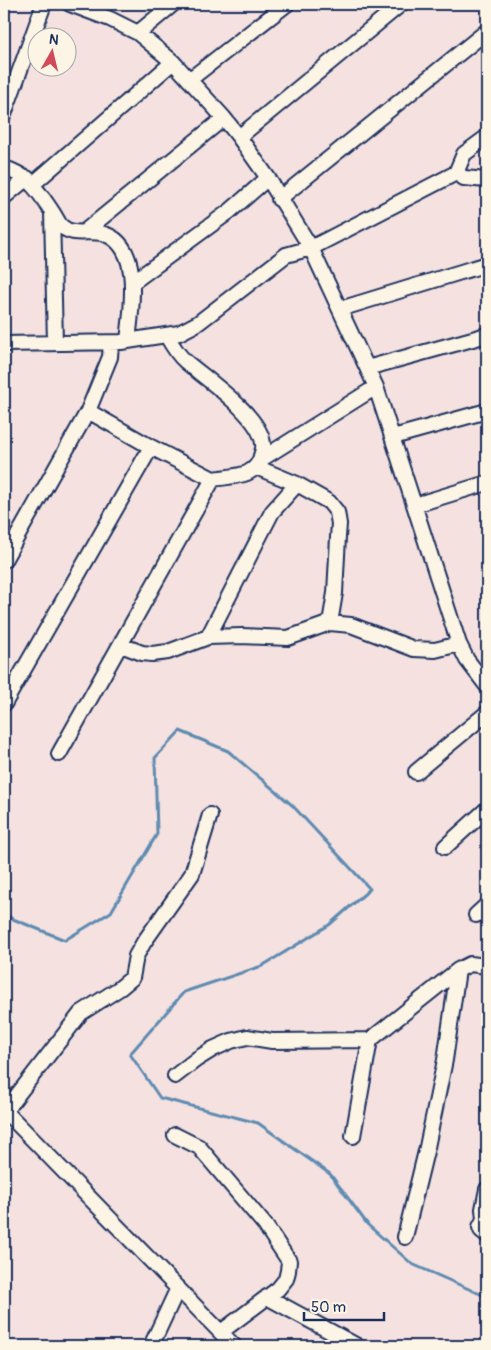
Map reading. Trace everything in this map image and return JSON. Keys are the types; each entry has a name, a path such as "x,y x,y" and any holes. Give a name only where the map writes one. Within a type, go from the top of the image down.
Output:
{"street":[{"path":"4,114 44,4"},
{"path":"138,33 173,4"},
{"path":"189,80 287,4"},
{"path":"239,137 401,4"},
{"path":"77,5 138,33 173,62 239,137 268,178 311,248 376,387 459,644 467,660 487,686"},
{"path":"279,198 487,31"},
{"path":"4,197 30,181 173,62"},
{"path":"84,232 224,118"},
{"path":"4,344 128,342 180,333 198,323 286,255 311,248 456,173 464,154 487,137"},
{"path":"4,168 14,171 30,181 52,210 59,224 66,230 76,234 99,232 110,235 119,242 129,262 133,282 128,342"},
{"path":"456,173 464,178 487,180"},
{"path":"133,282 230,211 268,178"},
{"path":"52,210 55,343"},
{"path":"340,309 487,264"},
{"path":"367,368 487,335"},
{"path":"167,336 174,349 184,360 245,412 258,430 264,444 258,463"},
{"path":"5,555 88,411 110,357 111,342"},
{"path":"88,411 150,447 213,479 247,473 258,463 376,387"},
{"path":"393,437 487,411"},
{"path":"4,704 150,447"},
{"path":"258,463 329,502 337,512 338,537 335,593 330,623"},
{"path":"59,754 213,479"},
{"path":"415,505 487,483"},
{"path":"208,637 272,512 298,484"},
{"path":"121,645 142,654 152,654 168,652 208,637 288,638 330,623 351,625 414,649 435,650 459,644"},
{"path":"416,772 487,713"},
{"path":"445,847 487,809"},
{"path":"210,815 192,874 144,942 136,956 132,978 81,1013 4,1111 234,1346"},
{"path":"476,916 487,905"},
{"path":"175,1076 213,1049 247,1037 272,1041 322,1042 370,1040 458,970 470,964 487,966"},
{"path":"405,1236 427,1147 445,1060 458,970"},
{"path":"352,1136 370,1040"},
{"path":"175,1135 199,1147 265,1225 289,1261 286,1279 278,1289 221,1332"},
{"path":"487,1189 483,1210 484,1218 480,1227 487,1235"},
{"path":"151,1346 178,1288"},
{"path":"268,1298 357,1346"}],"waterway":[{"path":"4,908 8,917 65,940 111,912 157,834 155,758 180,731 228,751 292,805 370,889 329,925 262,966 184,992 130,1054 160,1098 258,1123 330,1174 368,1225 412,1264 487,1297"}]}
